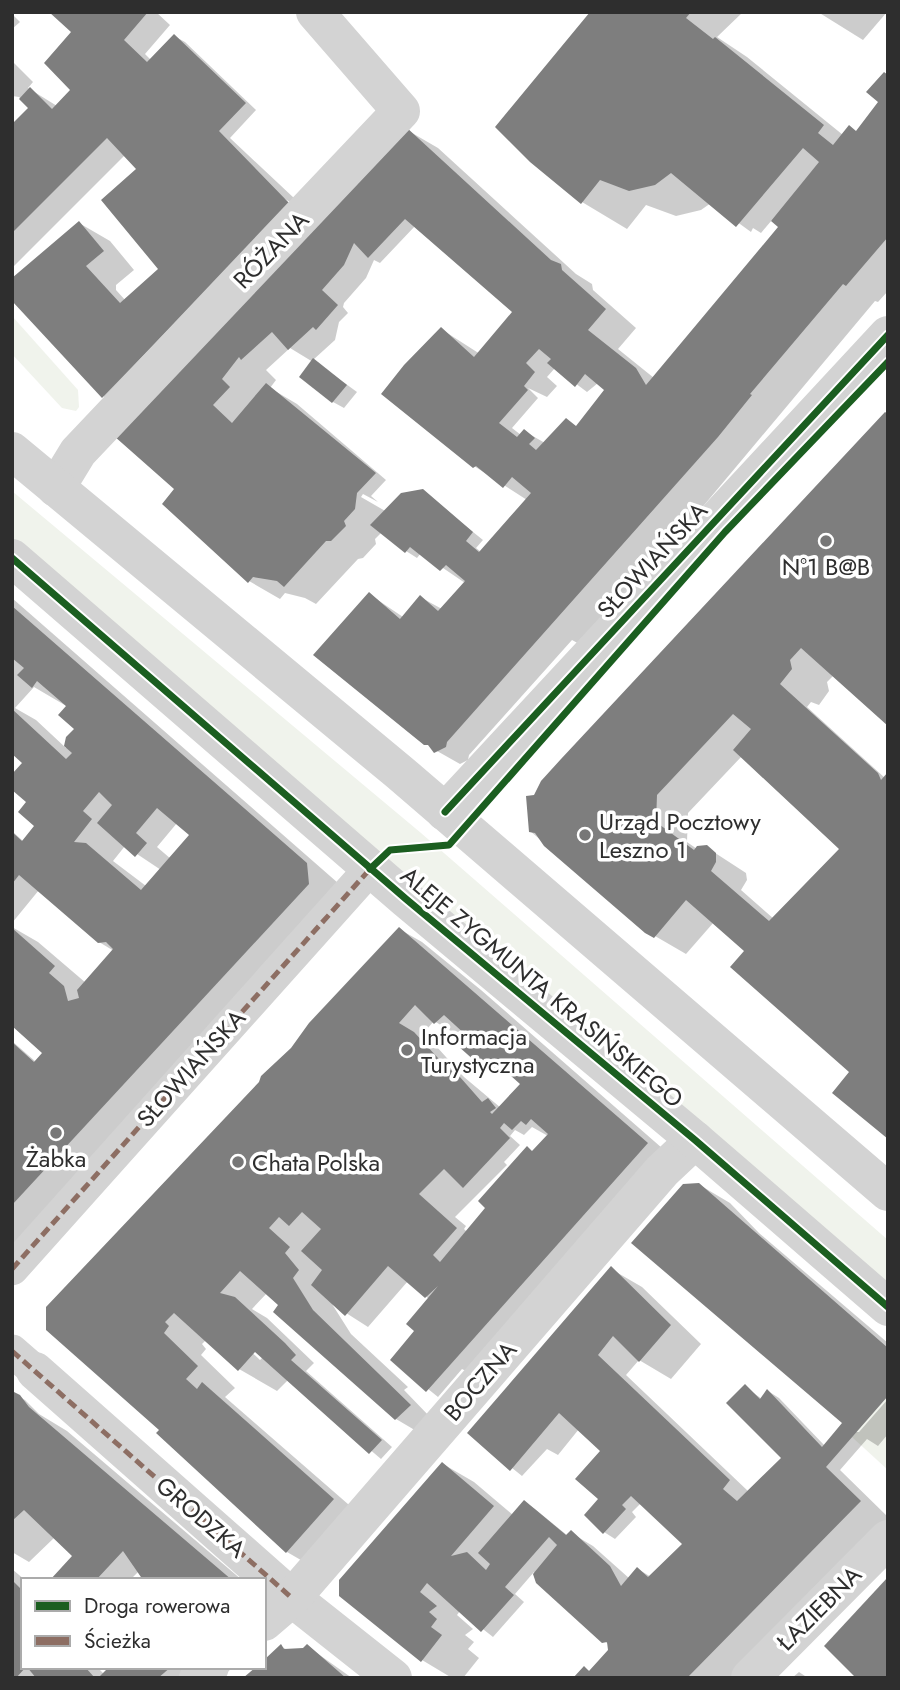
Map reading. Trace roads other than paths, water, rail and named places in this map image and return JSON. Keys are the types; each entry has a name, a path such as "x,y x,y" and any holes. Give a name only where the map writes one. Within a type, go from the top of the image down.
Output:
{"street":[{"name":"RÓŻANA","path":"56,488 78,452 401,110 315,12"},
{"name":"SŁOWIAŃSKA","path":"445,812 888,335"},
{"path":"14,456 445,812 888,1192"},
{"name":"ALEJE ZYGMUNTA KRASIŃSKIEGO","path":"12,558 370,869 695,1140 888,1307"},
{"name":"SŁOWIAŃSKA","path":"12,1269 370,869"},
{"name":"BOCZNA","path":"278,1610 653,1181 695,1140"},
{"name":"GRODZKA","path":"24,1361 245,1578"},
{"name":"ŁAZIEBNA","path":"750,1678 888,1539"},
{"name":"GRODZKA","path":"278,1610 393,1678"}],"place":[{"name":"N°1 B@B","path":"826,541"},
{"name":"Urząd Pocztowy Leszno 1","path":"585,835"},
{"name":"Informacja Turystyczna","path":"407,1050"},
{"name":"Żabka","path":"56,1133"},
{"name":"Chata Polska","path":"238,1162"}]}
